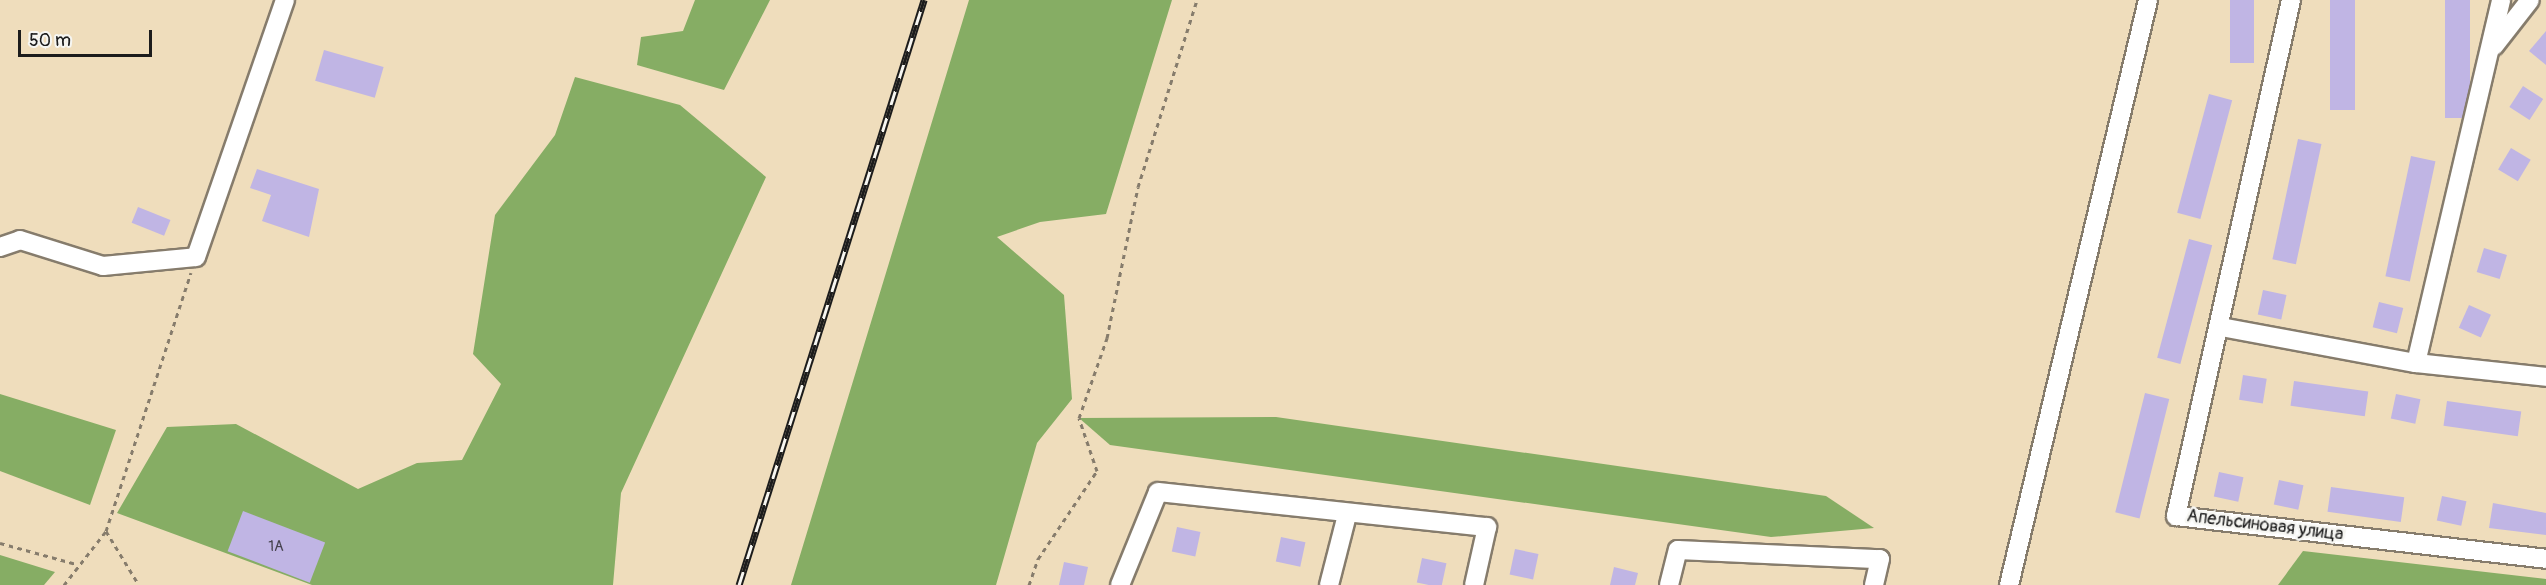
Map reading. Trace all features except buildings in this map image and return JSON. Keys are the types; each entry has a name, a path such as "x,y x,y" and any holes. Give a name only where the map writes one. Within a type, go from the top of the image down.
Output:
{"street":[{"path":"0,247 21,240 103,266 196,257 285,0"},
{"path":"2008,585 2148,0"},
{"name":"Апельсиновая улица","path":"2291,0 2221,327 2176,516 2546,560"},
{"path":"2416,363 2501,0"},
{"path":"2490,51 2530,0"},
{"path":"2221,327 2416,363 2546,377"},
{"path":"1120,585 1158,492 1347,515 1487,527 1474,585"},
{"path":"1329,585 1347,515"},
{"path":"1669,585 1678,550 1880,559 1874,585"}],"path":[{"path":"1029,585 1038,559 1097,471 1079,418 1107,338 1138,187 1197,0"},
{"path":"64,585 76,564 106,531 196,257"},
{"path":"106,531 139,585"},
{"path":"0,543 76,564"}],"green space":[{"path":"695,0 770,0 724,90 637,65 641,37 683,31"},
{"path":"969,0 1172,0 1106,214 1040,222 997,237 1064,295 1072,399 1037,443 996,585 791,585"},
{"path":"575,77 680,105 766,177 621,493 613,585 312,585 117,513 167,427 236,424 358,489 417,463 462,460 501,384 473,354 495,215 555,135"},
{"path":"0,394 116,430 90,505 0,471"},
{"path":"1276,417 1826,496 1874,528 1771,537 1110,445 1079,418"},
{"path":"2303,551 2546,579 2546,585 2278,585"},
{"path":"0,555 55,572 44,585 0,585"}],"railway":[{"path":"739,585 924,0"}]}
